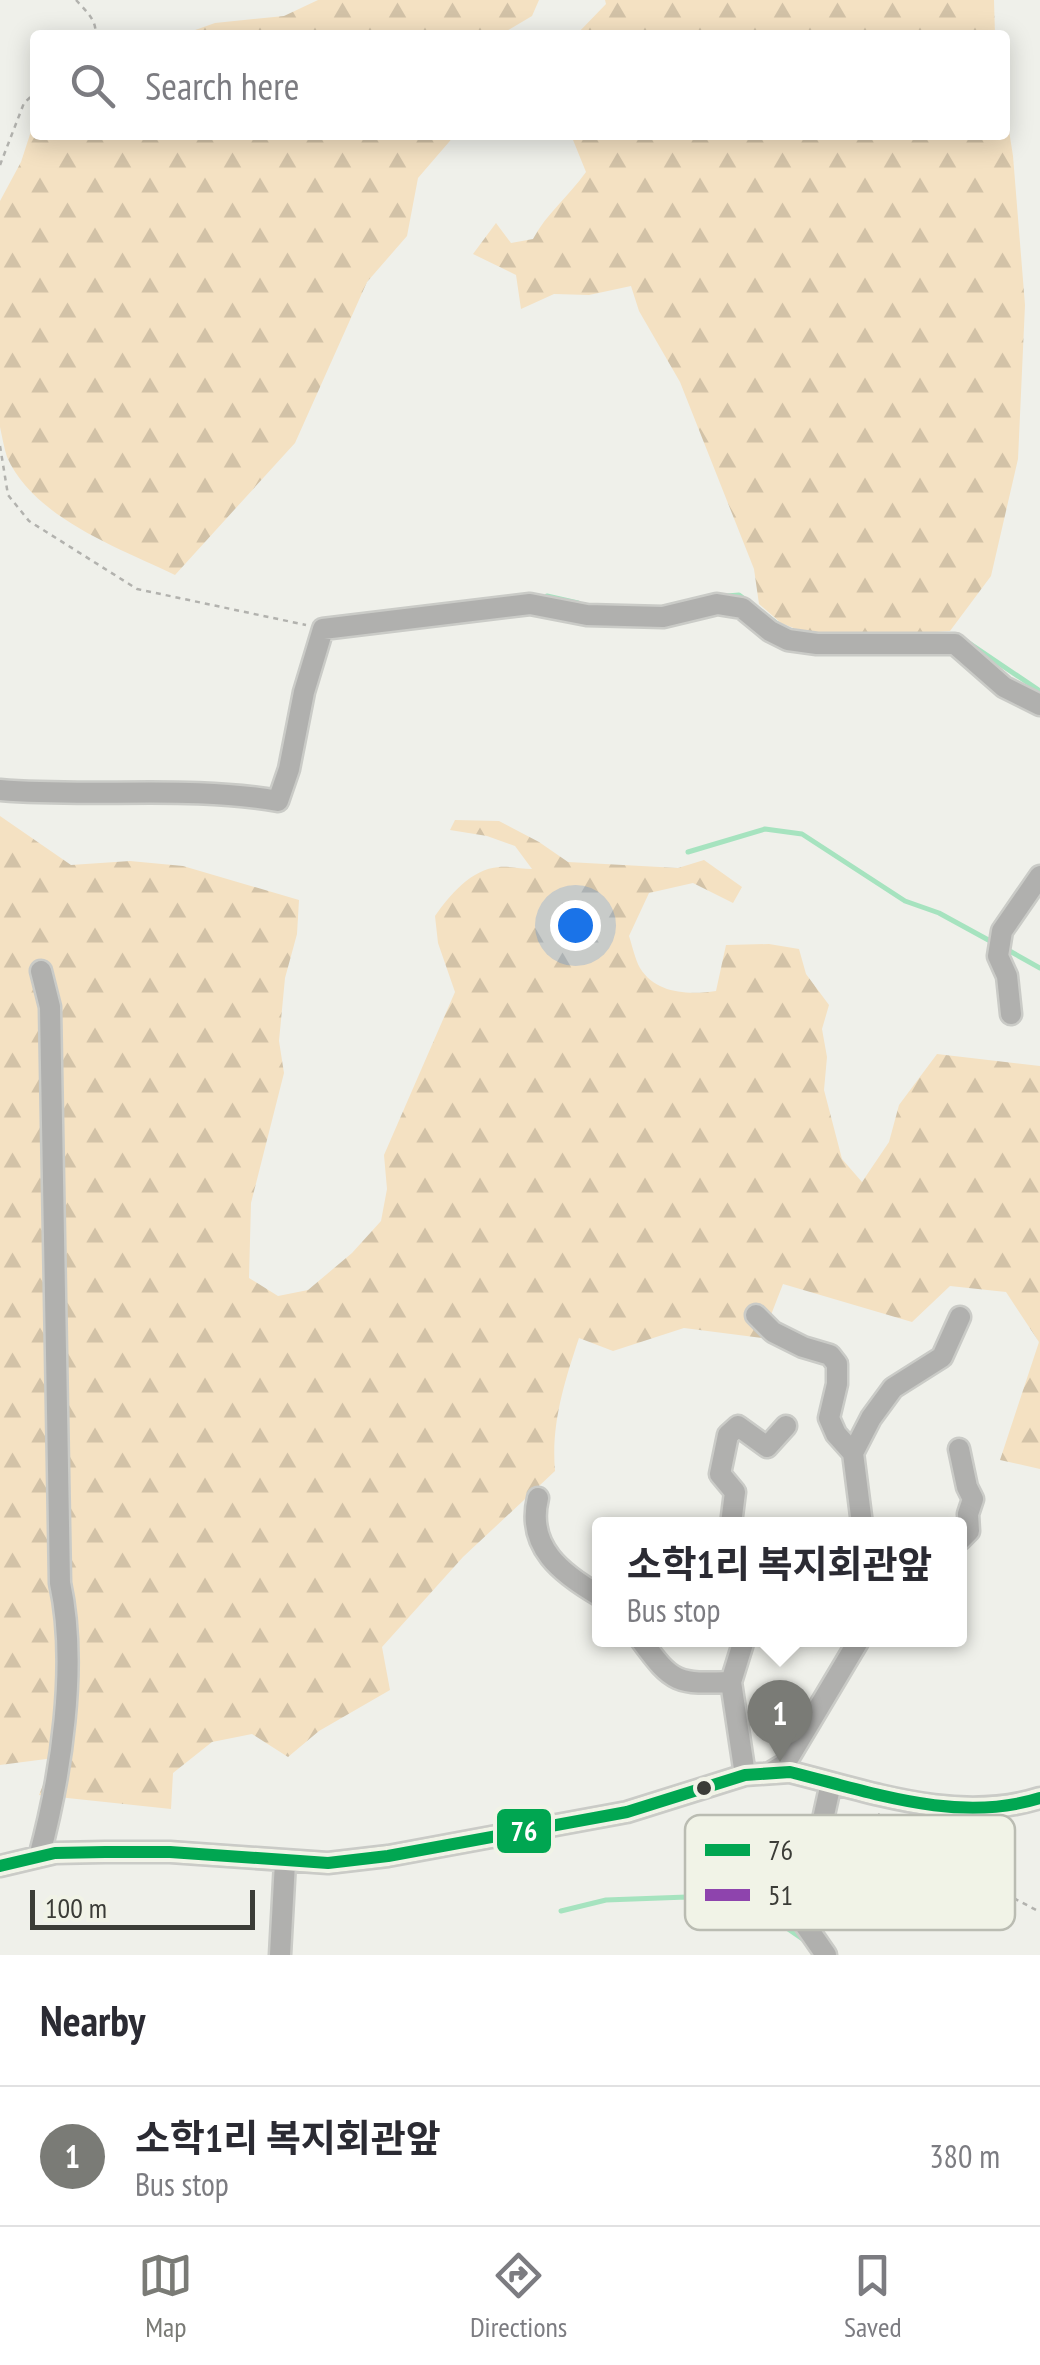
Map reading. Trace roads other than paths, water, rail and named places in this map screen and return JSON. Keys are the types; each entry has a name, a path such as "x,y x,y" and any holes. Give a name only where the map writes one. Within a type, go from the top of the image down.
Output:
{"street":[{"path":"0,790 54,795 216,793 278,801 289,769 304,692 324,629 530,604 588,615 663,617 717,604 742,608 770,632 788,640 817,644 955,644 1004,686 1040,705"},
{"path":"1011,1014 1007,976 998,956 1002,931 1040,876"},
{"path":"39,1857 64,1740 66,1615 60,1582 50,1007 40,971"},
{"path":"756,1315 774,1332 830,1355 838,1364 830,1418 836,1434 853,1454 861,1517"},
{"path":"853,1454 871,1418 893,1388 942,1357 960,1317"},
{"path":"732,1517 736,1492 720,1474 728,1435 738,1426 766,1447 786,1426"},
{"path":"960,1449 973,1499 967,1534"},
{"path":"538,1498 534,1517 542,1544 561,1571 592,1591"},
{"path":"647,1647 668,1674 686,1684 731,1682"},
{"path":"742,1647 731,1682 745,1775"},
{"path":"770,1773 785,1764 855,1647"},
{"path":"0,1866 54,1853 170,1852 328,1863 388,1856 628,1812 745,1775 770,1773 790,1772 934,1806 971,1809 1040,1798"},
{"path":"824,1815 831,1783"},
{"path":"280,1955 284,1862"},
{"path":"809,1930 826,1955"}],"waterway":[{"path":"727,596 739,595 780,626"},
{"path":"547,596 578,603"},
{"path":"963,639 1040,691"},
{"path":"688,852 765,829 802,834 905,901 939,913 992,942"},
{"path":"1006,949 1040,968"},
{"path":"561,1911 606,1900 685,1897"},
{"path":"790,1930 807,1942"}],"place":[{"name":"소학1리 복지회관앞","path":"780,1762"}]}
